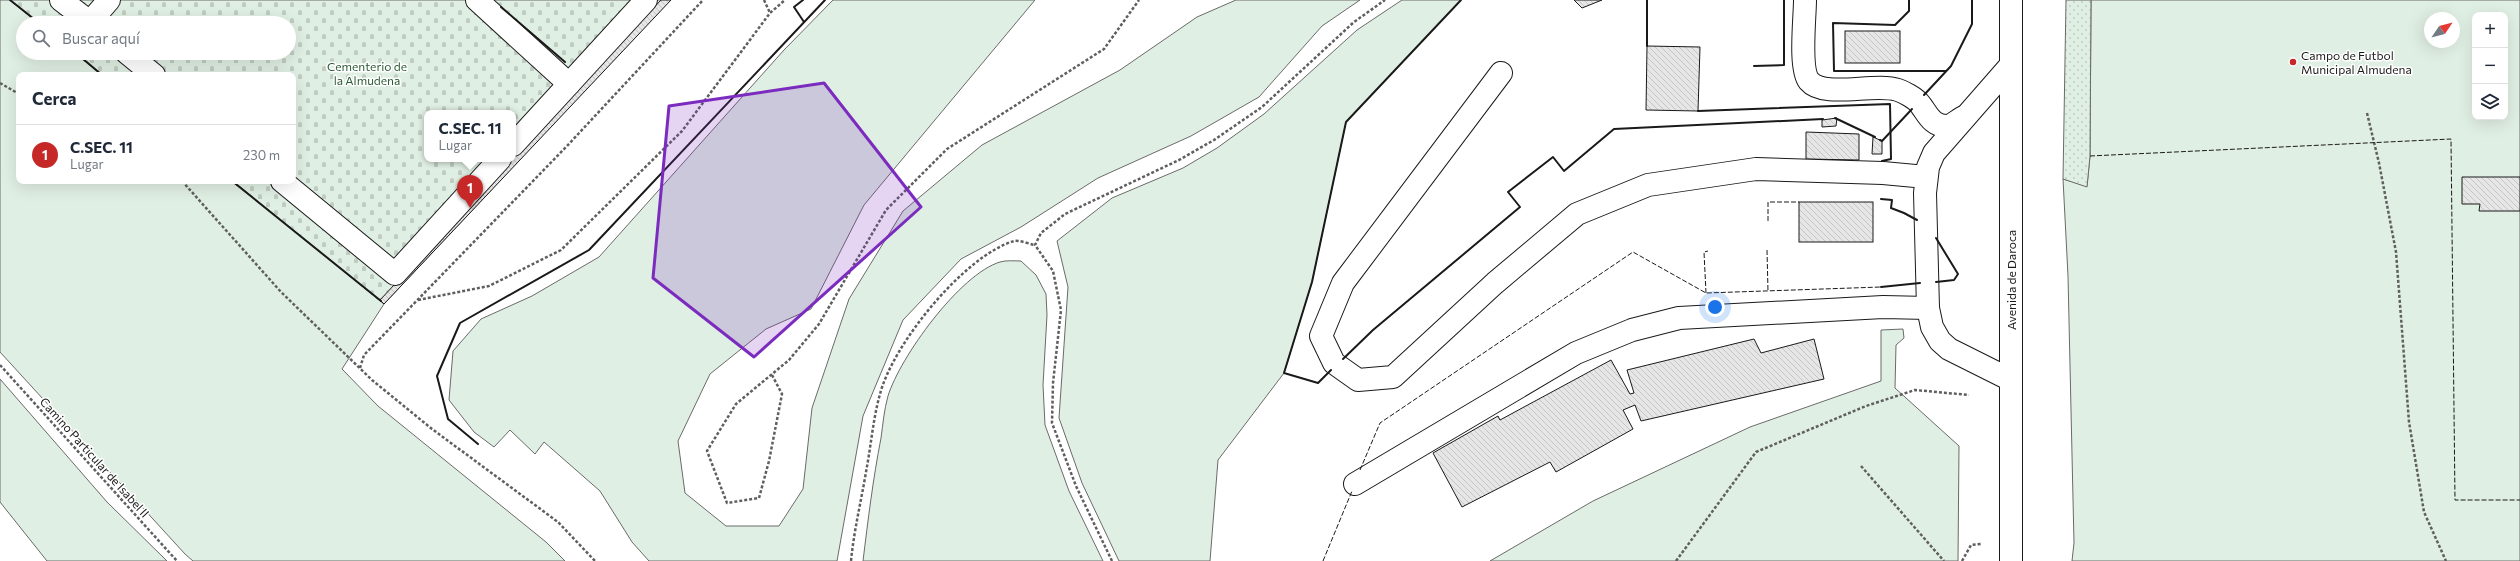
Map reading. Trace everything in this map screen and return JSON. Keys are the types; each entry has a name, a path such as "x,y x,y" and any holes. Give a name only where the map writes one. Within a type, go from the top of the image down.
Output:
{"street":[{"path":"61,0 81,16"},
{"path":"95,16 108,0"},
{"path":"477,0 569,84"},
{"path":"516,142 646,0"},
{"path":"1805,0 1804,68 1809,81 1818,87 1832,90 1879,87 1898,90 1918,102 1926,115 1935,123 1948,126 1964,117"},
{"name":"Avenida de Daroca","path":"2011,0 2011,561"},
{"path":"136,60 150,72"},
{"path":"2010,66 1934,153 1928,167 1926,177 1928,308 1932,327 1940,341 1949,349 2010,380"},
{"path":"1501,73 1343,282 1321,336 1334,363 1358,380 1393,377 1495,283 1576,214 1648,184 1756,169 1883,173 1926,177"},
{"path":"286,184 395,274 497,162"},
{"path":"1355,484 1576,353 1632,330 1679,318 1884,307 1928,308"}],"path":[{"path":"360,368 364,355 567,146 703,0"},
{"path":"764,0 770,14"},
{"path":"418,300 489,286 561,250 682,131 770,14 785,0"},
{"path":"772,375 782,394 769,462 759,498 727,503 707,452 736,404 789,360 819,324 886,210 947,149 1104,49 1139,0"},
{"path":"1035,245 1041,232 1065,214 1180,160 1220,136 1262,107 1354,22 1386,0"},
{"path":"0,83 16,92"},
{"path":"2367,114 2379,163 2396,252 2410,422 2424,512 2446,561"},
{"path":"185,184 282,292 360,368 432,429 558,522 595,561"},
{"path":"851,561 854,524 880,393 898,354 922,316 957,279 986,255 1016,241 1035,245 1053,271 1061,310 1053,383 1052,423 1076,486 1112,561"},
{"name":"Camino Particular de Isabel II","path":"0,365 177,561"},
{"path":"1676,561 1756,452 1866,406 1915,390 1970,395"},
{"path":"1861,466 1944,561"}],"highlighted area":[{"path":"824,83 921,207 754,357 653,278 669,106"}],"green space":[{"path":"0,0 10,0 29,16 16,16 16,60 84,60 98,72 16,72 16,184 237,184 384,304 342,369 378,406 546,542 565,561 193,561 0,352"},
{"name":"Cementerio de la Almudena","path":"10,0 670,0 384,304 237,184 296,184 296,72 98,72 84,60 296,60 296,16 29,16"},
{"path":"833,0 1035,0 864,205 811,309 766,329 710,374 678,441 685,493 726,526 779,526 803,489 812,408 849,299 903,211 982,145 1120,70 1197,17 1236,0 1360,0 1322,26 1259,97 1191,136 1098,178 1021,227 961,259 903,320 863,416 837,561 649,561 632,542 600,491 544,442 535,454 510,430 494,447 474,432 449,400 453,351 481,319 532,296 599,257 784,50"},
{"path":"1402,0 1461,0 1346,122 1312,282 1284,373 1218,460 1210,561 1119,561 1082,483 1059,418 1068,287 1057,241 1112,198 1183,168 1217,148 1264,114 1357,30"},
{"path":"2066,0 2091,0 2090,156 2087,187 2063,179"},
{"path":"2091,0 2520,0 2520,561 2072,561 2074,543 2068,276 2063,179 2087,186 2090,156"},
{"path":"1021,261 1036,275 1046,294 1047,315 1043,385 1045,425 1069,491 1103,561 863,561 871,500 888,396 905,360 918,340 950,299 967,283 984,270 1000,262"},
{"path":"1903,329 1904,338 1896,345 1895,388 1959,446 1958,561 1490,561 1593,501 1750,427 1881,381 1881,330"},
{"path":"0,379 107,502 167,561 47,561 0,502"}],"building":[{"path":"661,0 671,0 384,304 380,300 509,162 516,162 516,155"},
{"path":"1574,0 1602,0 1582,8"},
{"path":"1845,31 1900,31 1900,63 1845,63"},
{"path":"1647,46 1700,47 1698,111 1646,110"},
{"path":"1837,118 1836,126 1822,127 1822,120"},
{"path":"1806,132 1859,134 1859,160 1806,159"},
{"path":"1873,137 1882,141 1882,154 1872,154"},
{"path":"2462,177 2520,177 2520,211 2479,211 2480,204 2462,204"},
{"path":"1799,202 1873,202 1873,242 1799,242"},
{"path":"1754,339 1761,353 1814,339 1824,379 1641,421 1635,405 1623,410 1633,429 1556,472 1550,462 1462,507 1433,453 1498,416 1500,420 1611,360 1630,394 1634,393 1627,370"}],"fence":[{"path":"2090,156 2451,139 2455,500 2520,500"},
{"path":"1768,221 1768,202 1799,202"},
{"path":"1767,250 1768,291"},
{"path":"1706,293 1704,252 1708,251"},
{"path":"1360,470 1380,423 1633,252 1706,293 1881,287"},
{"path":"1323,561 1352,491"}],"wall":[{"path":"10,0 30,16"},
{"path":"803,0 794,7 804,22"},
{"path":"478,444 448,419 437,376 460,323 589,250 825,0"},
{"path":"1331,370 1318,383 1284,373 1312,282 1346,122 1461,0"},
{"path":"1647,0 1647,46"},
{"path":"1754,66 1784,65 1784,0"},
{"path":"1909,0 1909,11 1895,25 1833,23 1834,71 1946,71"},
{"path":"1924,95 1951,66 1972,24 1972,0"},
{"path":"501,7 565,62"},
{"path":"84,60 98,72"},
{"path":"1698,111 1890,104 1891,159 1882,161"},
{"path":"1880,140 1882,141 1912,109"},
{"path":"1835,118 1875,137"},
{"path":"1343,359 1373,330 1520,207 1508,192 1553,157 1564,171 1614,129 1823,119"},
{"path":"236,184 381,301"},
{"path":"1881,199 1892,200 1891,208 1917,220"},
{"path":"1936,238 1958,274 1954,280 1936,282"},
{"path":"1881,287 1920,283"}],"place":[{"name":"Campo de Futbol Municipal Almudena","path":"2293,62"},
{"name":"C.SEC. 11","path":"470,208"}]}
